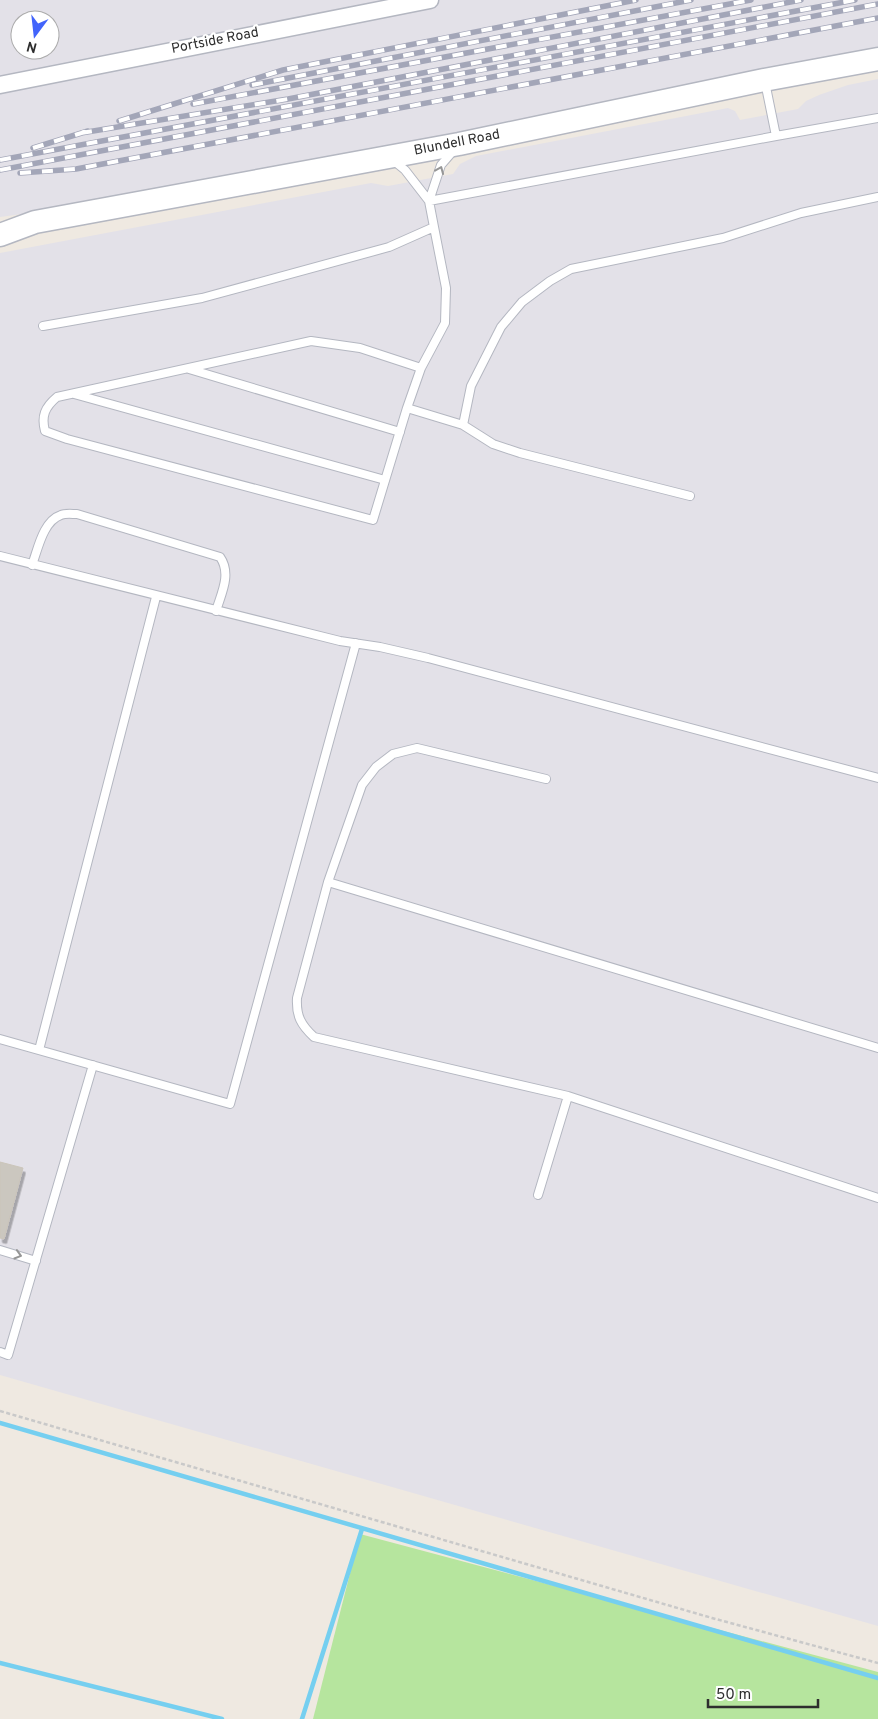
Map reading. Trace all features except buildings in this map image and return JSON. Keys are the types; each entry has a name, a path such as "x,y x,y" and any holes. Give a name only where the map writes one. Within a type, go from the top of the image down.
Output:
{"main road":[{"name":"Blundell Road","path":"0,235 35,222 459,144 764,80 878,59"},
{"name":"Blundell Road","path":"0,222 35,222"}],"street":[{"name":"Portside Road","path":"0,85 430,0"}],"lane":[{"path":"764,80 776,136"},
{"path":"429,201 878,118"},
{"path":"429,201 441,165 459,144"},
{"path":"388,156 405,170 429,201 446,288 445,323 421,368 407,408 374,520 67,439 45,431 42,420 46,406 57,397 311,341 360,348 421,368"},
{"path":"463,425 471,386 501,327 522,302 571,269 723,238 801,213 878,197"},
{"path":"43,326 202,298 389,246 434,227"},
{"path":"186,368 400,432"},
{"path":"73,393 386,480"},
{"path":"407,408 463,425 493,444 520,454 690,496"},
{"path":"32,565 42,536 51,522 61,514 77,514 220,557 226,565 226,578 216,612"},
{"path":"0,556 216,612 428,658 878,778"},
{"path":"40,1050 156,597"},
{"path":"0,1039 230,1104 356,643"},
{"path":"546,779 417,748 393,754 376,767 362,786 328,882 297,998 296,1014 304,1028 314,1037 568,1096 878,1198"},
{"path":"328,882 420,912 878,1048"},
{"path":"0,1352 8,1355 93,1065"},
{"path":"538,1195 568,1096"},
{"path":"0,1250 36,1261"}],"path":[{"path":"0,1411 712,1618 878,1663"}],"shaded area":[{"path":"0,0 878,0 878,55 73,207 0,217"},
{"path":"878,79 878,1626 0,1375 0,253 371,183 388,186 453,174 460,164 476,156 728,108 735,111 740,120 798,109 806,101 819,95 848,85"}],"green space":[{"path":"360,1534 878,1672 878,1719 313,1719"}],"waterway":[{"path":"0,1423 878,1678"},
{"path":"302,1719 362,1529"},
{"path":"0,1663 222,1719"}],"railway":[{"path":"119,121 283,70 636,0"},
{"path":"252,85 691,0"},
{"path":"193,104 751,0"},
{"path":"81,133 288,99 801,0"},
{"path":"0,160 855,0"},
{"path":"0,170 878,4"},
{"path":"20,173 76,169 878,18"},
{"path":"33,148 88,131"}]}
